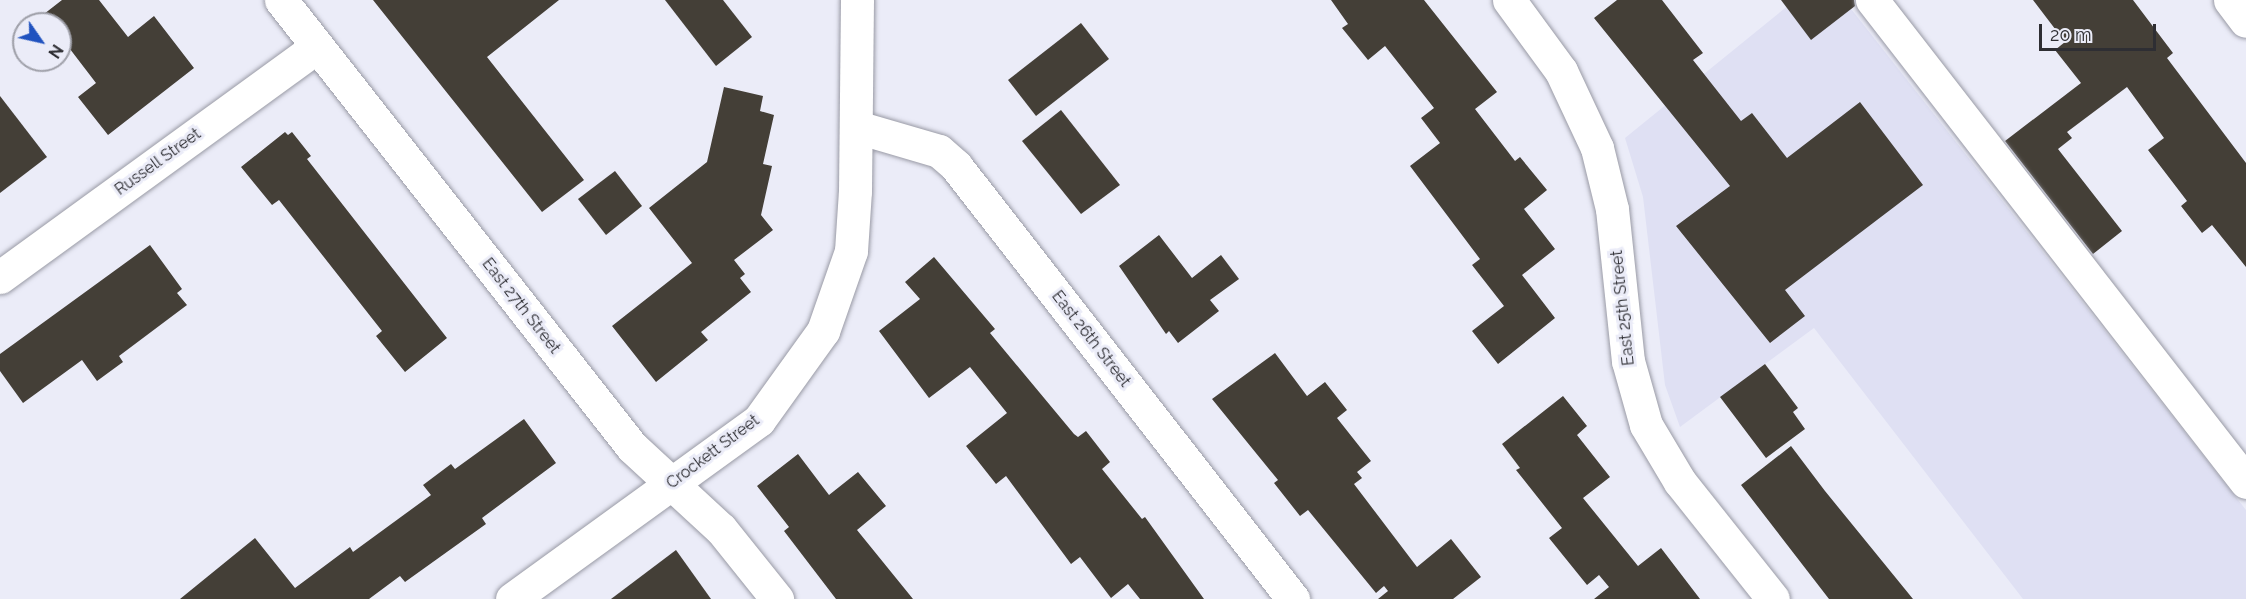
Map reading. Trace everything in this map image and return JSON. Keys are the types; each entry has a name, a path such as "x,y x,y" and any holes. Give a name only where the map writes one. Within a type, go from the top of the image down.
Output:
{"street":[{"name":"East 27th Street","path":"281,0 632,447 674,483 721,529 777,599"},
{"name":"Crockett Street","path":"512,599 759,420 823,331 851,251 857,127 857,0"},
{"name":"East 25th Street","path":"1509,0 1561,70 1597,148 1612,209 1628,361 1646,425 1680,482 1773,599"},
{"path":"1872,0 2246,482"},
{"path":"2230,0 2246,21"},
{"name":"Russell Street","path":"0,277 317,47"},
{"name":"East 26th Street","path":"857,127 939,151 956,166 1293,599"}],"shaded area":[{"path":"1795,0 1844,0 2246,510 2246,599 2023,599 1814,328 1680,427 1665,385 1643,197 1625,138"}],"building":[{"path":"62,0 99,0 128,37 154,16 194,68 108,135 78,97 96,83 72,52 72,12 47,12"},
{"path":"373,0 559,0 487,57 584,180 542,212"},
{"path":"665,0 723,0 752,37 716,66"},
{"path":"1331,0 1424,0 1497,92 1475,109 1515,161 1520,157 1547,190 1524,209 1555,249 1522,275 1555,318 1498,364 1472,331 1504,306 1472,265 1480,259 1410,166 1440,143 1421,118 1434,108 1385,46 1368,60 1342,28 1348,24"},
{"path":"1617,0 1662,0 1703,53 1693,60 1741,121 1752,113 1787,158 1860,102 1923,185 1785,290 1805,316 1770,343 1676,226 1730,186 1594,18"},
{"path":"1781,0 1854,0 1855,6 1811,40"},
{"path":"2033,0 2133,0 2173,53 2167,58 2246,163 2246,267 2212,225 2202,233 2181,206 2187,201 2148,150 2164,138 2127,87 2067,132 2072,138 2058,149 2122,231 2093,254 2005,141 2081,83 2055,50 2065,42"},
{"path":"1081,23 1109,59 1036,116 1008,80"},
{"path":"724,87 763,96 760,111 774,115 763,164 772,166 761,215 773,230 734,260 745,274 740,278 751,292 701,332 708,340 656,382 612,326 692,263 649,208 707,162"},
{"path":"0,96 47,157 0,193"},
{"path":"1061,110 1120,185 1081,214 1022,141"},
{"path":"285,132 288,135 292,132 311,156 307,159 447,338 405,372 376,336 382,331 279,200 272,205 241,167"},
{"path":"615,171 642,206 606,235 578,199"},
{"path":"1159,235 1192,278 1221,255 1239,279 1210,300 1219,311 1178,343 1169,331 1166,334 1119,266"},
{"path":"150,245 182,289 177,293 187,305 119,356 123,362 97,381 82,360 23,403 0,371 0,354"},
{"path":"934,257 995,329 990,333 1074,434 1078,437 1086,431 1110,462 1102,469 1142,519 1145,517 1204,599 1140,599 1128,584 1111,598 1080,557 1071,564 1006,476 996,484 966,446 1007,413 970,367 929,398 879,331 920,299 905,282"},
{"path":"1275,353 1307,396 1325,382 1347,410 1337,418 1371,461 1357,472 1362,478 1354,484 1417,567 1451,539 1481,577 1453,599 1378,599 1388,591 1384,586 1376,593 1308,510 1300,516 1274,483 1278,480 1212,399"},
{"path":"1765,364 1798,408 1793,412 1805,429 1766,458 1720,397"},
{"path":"1563,396 1587,426 1577,435 1610,477 1583,498 1638,566 1661,548 1700,599 1594,599 1609,587 1599,575 1587,585 1549,538 1562,528 1516,470 1520,468 1502,444"},
{"path":"524,419 556,463 482,518 486,524 405,582 400,576 369,599 180,599 255,538 295,588 350,547 353,552 431,495 423,485 451,464 455,469"},
{"path":"1791,446 1913,599 1829,599 1741,485"},
{"path":"798,454 829,495 858,472 886,506 857,530 913,599 836,599 784,531 789,527 757,486"},
{"path":"676,550 711,599 611,599"}]}
